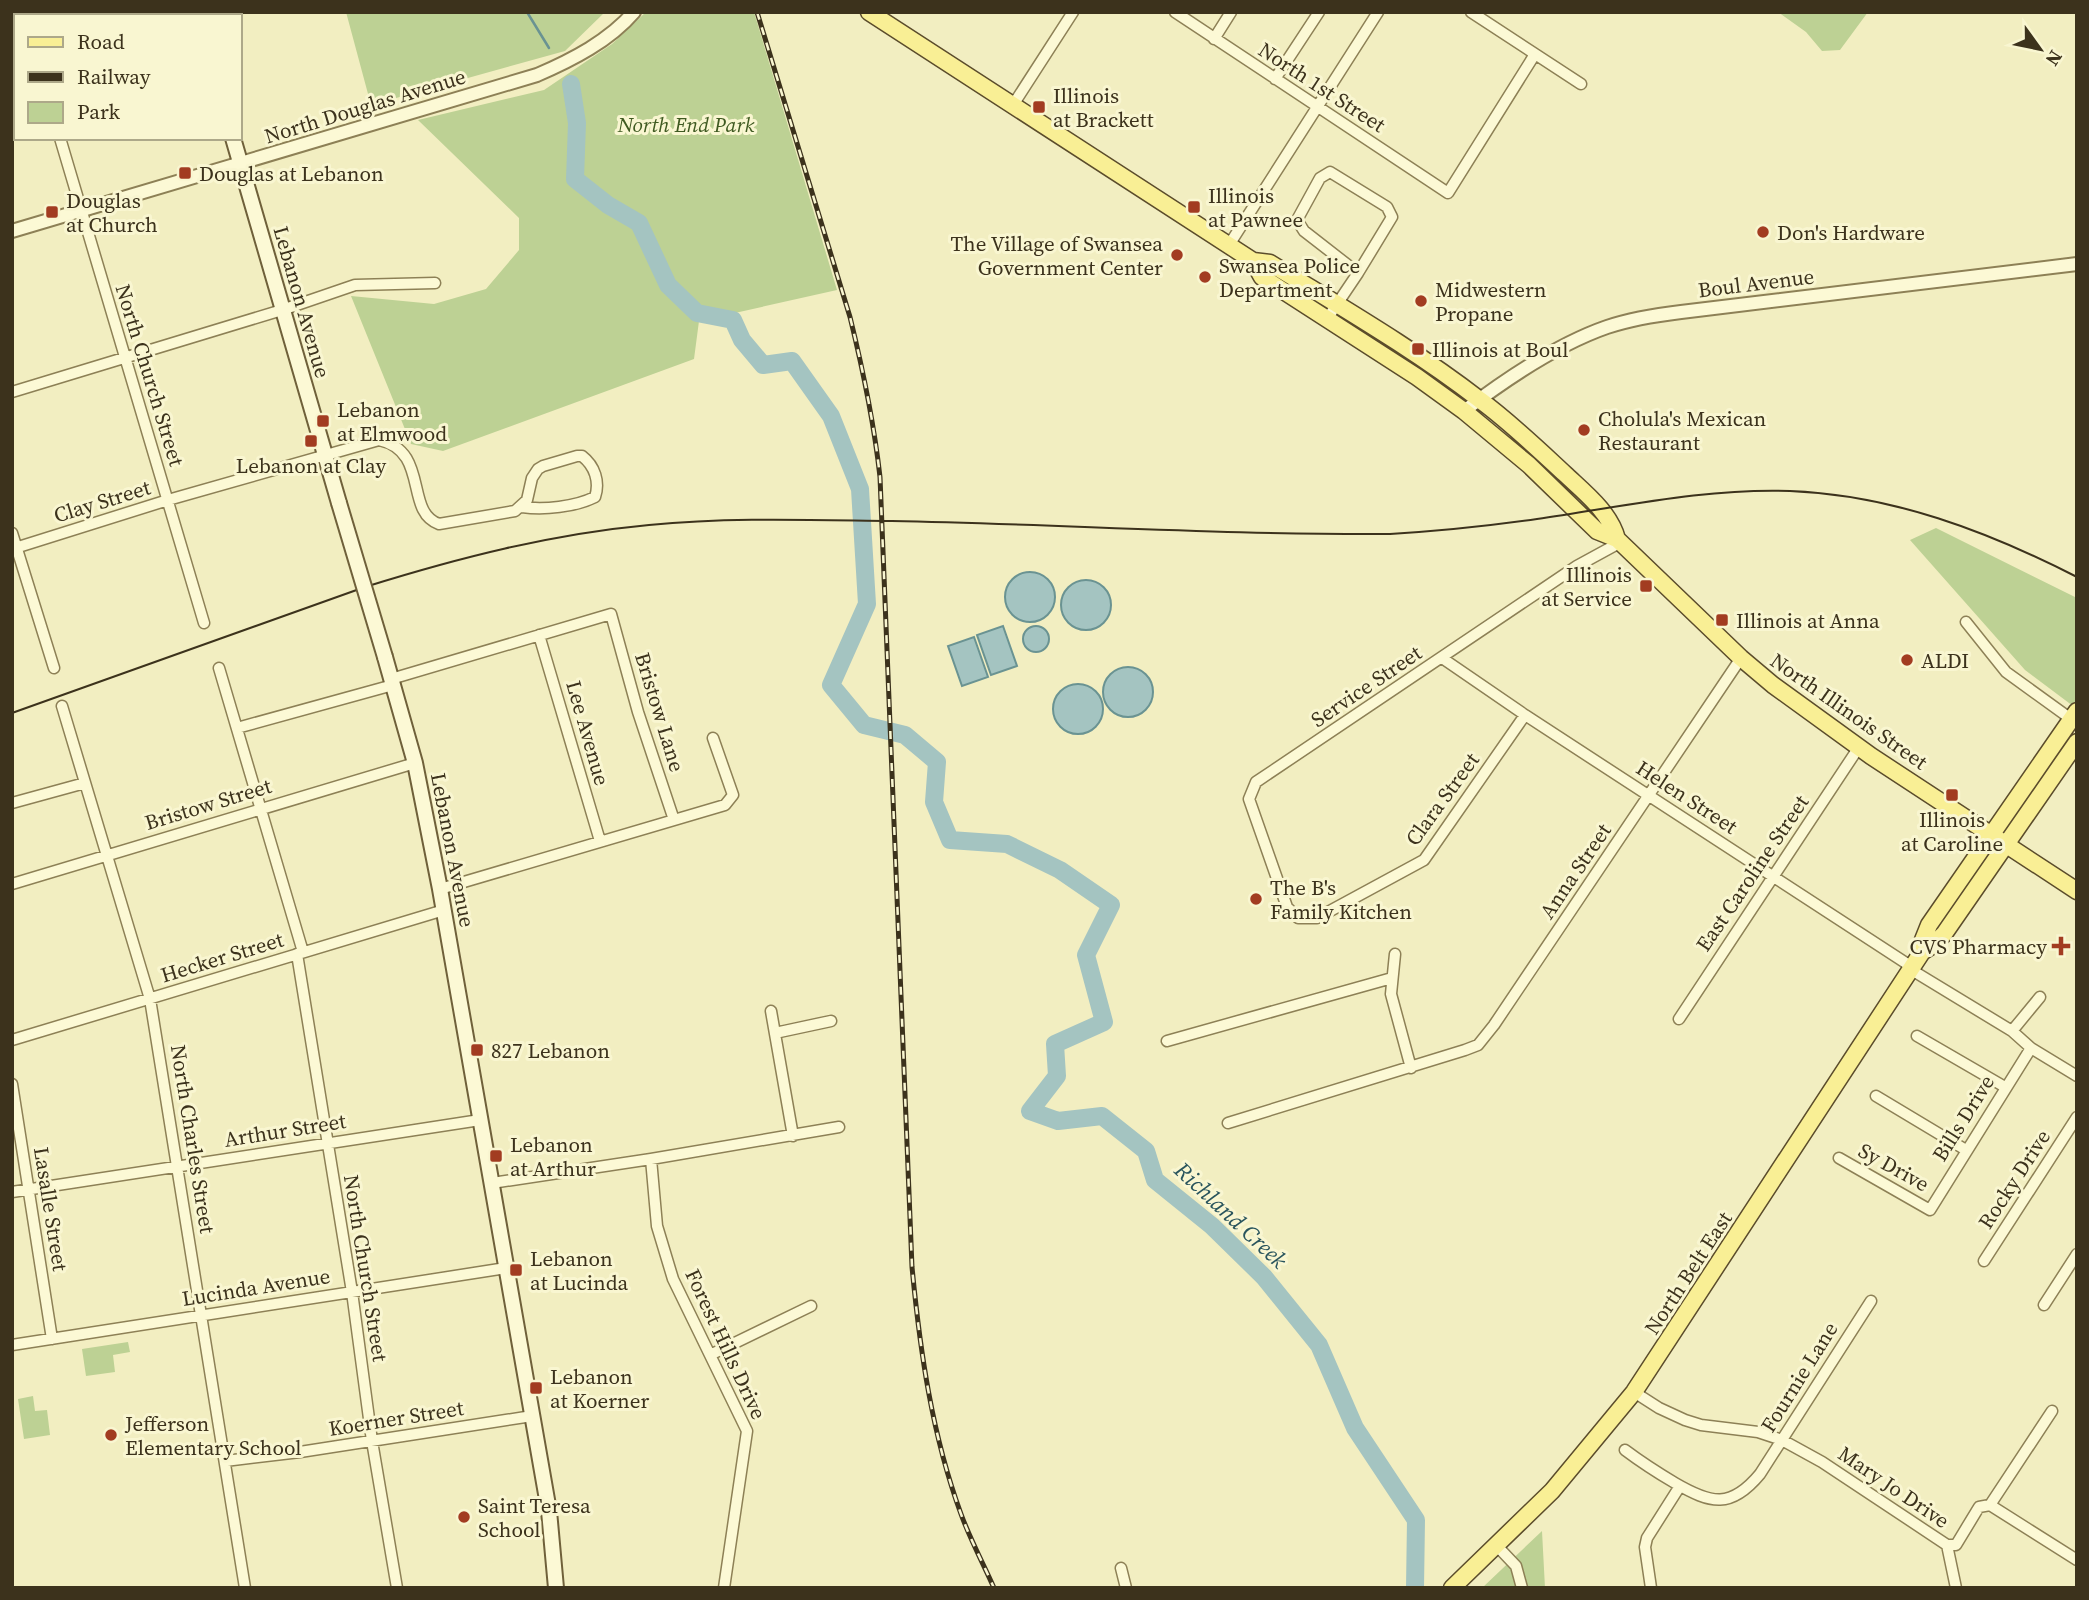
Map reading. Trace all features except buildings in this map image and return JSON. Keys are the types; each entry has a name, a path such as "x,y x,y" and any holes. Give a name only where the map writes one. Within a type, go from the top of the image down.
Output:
{"main road":[{"name":"North Illinois Street","path":"871,13 1253,261 1270,263 1480,399 1540,450 1584,493 1609,519 1619,541"},
{"name":"Lebanon Avenue","path":"233,140 415,763 444,909 549,1511 556,1588"},
{"name":"North Illinois Street","path":"1253,261 1262,277 1417,377 1464,411 1529,465 1597,531 1619,541 1741,658 1817,719 2077,891"},
{"name":"North Belt East","path":"1922,952 1929,925 2074,715"},
{"name":"North Belt East","path":"1452,1588 1552,1491 1634,1392 1911,968 1922,952 1934,945 1944,934 2005,843 2074,750"}],"street":[{"name":"North Douglas Avenue","path":"12,231 537,75 598,43 634,12"},
{"path":"1013,105 1073,12"},
{"name":"North 1st Street","path":"1175,12 1448,193 1535,54"},
{"path":"1214,39 1231,12"},
{"path":"1275,79 1319,12"},
{"path":"1228,245 1378,12"},
{"path":"1471,12 1581,85"},
{"name":"North Church Street","path":"61,140 204,623"},
{"path":"1326,320 1358,273 1392,217 1387,207 1330,172 1320,178 1297,220 1304,231 1358,273"},
{"name":"Boul Avenue","path":"1464,411 1567,344 1631,321 1693,310 2077,264"},
{"path":"12,392 282,310 355,285 435,283"},
{"name":"Clay Street","path":"14,548 168,500 379,440 395,446 408,457 424,512 432,522 439,524 515,511 522,507"},
{"path":"577,456 582,456 593,467 597,485 595,497 538,509 522,507 538,469 577,456"},
{"path":"12,533 14,548 54,668"},
{"name":"Service Street","path":"1298,918 1287,907 1250,799 1256,782 1577,566 1619,541"},
{"name":"Bristow Lane","path":"539,635 611,614 638,712 674,820"},
{"path":"1966,622 2006,672 2074,715"},
{"path":"237,728 539,635"},
{"name":"Lee Avenue","path":"539,635 600,841"},
{"name":"Helen Street","path":"1442,658 1911,968 2012,1031 2031,1048 2074,1070"},
{"name":"Anna Street","path":"1228,1123 1478,1045 1494,1026 1741,658"},
{"name":"North Church Street","path":"219,668 300,953 372,1441 397,1588"},
{"name":"North Charles Street","path":"62,706 150,999 245,1588"},
{"name":"Clara Street","path":"1298,918 1317,918 1423,860 1525,715"},
{"path":"440,889 725,805 733,795 713,738"},
{"name":"East Caroline Street","path":"1679,1019 1859,747"},
{"name":"Bristow Street","path":"12,884 415,763"},
{"path":"12,803 85,783"},
{"name":"Hecker Street","path":"12,1041 444,909"},
{"path":"1395,954 1391,994 1410,1068"},
{"path":"1167,1041 1392,978"},
{"path":"2012,1031 2040,997"},
{"path":"771,1011 793,1136"},
{"path":"775,1033 831,1021"},
{"path":"1917,1036 2005,1087"},
{"name":"Bills Drive","path":"1930,1210 2031,1048"},
{"name":"Lasalle Street","path":"12,1084 52,1339"},
{"path":"1876,1096 1966,1150"},
{"name":"Rocky Drive","path":"1984,1261 2077,1117"},
{"name":"Arthur Street","path":"12,1192 480,1120"},
{"path":"492,1183 839,1127"},
{"name":"Sy Drive","path":"1839,1158 1930,1210"},
{"name":"Forest Hills Drive","path":"651,1159 657,1226 673,1279 747,1432 724,1588"},
{"path":"2044,1305 2077,1254"},
{"name":"Lucinda Avenue","path":"12,1345 506,1268"},
{"name":"Fournie Lane","path":"1680,1486 1698,1496 1718,1500 1729,1499 1741,1493 1760,1474 1871,1301"},
{"path":"710,1355 811,1306"},
{"name":"Mary Jo Drive","path":"1634,1392 1685,1420 1701,1425 1758,1432 1782,1440 1822,1462 1947,1545 1956,1588"},
{"path":"1990,1505 2052,1411"},
{"name":"Koerner Street","path":"225,1461 532,1416"},
{"path":"1625,1450 1680,1486 1647,1538 1646,1560 1651,1588"},
{"path":"1947,1545 1956,1545 1979,1507 1990,1505 2077,1560"},
{"path":"1497,1545 1516,1566 1522,1588"},
{"path":"1121,1568 1126,1588"}],"green space":[{"path":"346,12 605,12 565,51 371,105"},
{"name":"North End Park","path":"646,12 754,12 837,290 699,321 694,359 443,451 411,444 351,296 434,304 486,289 519,250 519,218 418,120 544,90 612,44"},
{"path":"1778,12 1868,12 1840,50 1822,51 1806,32"},
{"path":"1936,528 2077,598 2077,709 2025,670 1910,540"},
{"path":"128,1342 130,1352 113,1355 115,1372 86,1376 82,1349"},
{"path":"33,1396 35,1411 47,1410 50,1435 24,1439 18,1399"},
{"path":"1542,1531 1545,1588 1482,1588"}],"water":[{"path":"1030,572 1048,579 1055,597 1048,615 1030,622 1012,615 1005,597 1012,579"},
{"path":"1086,580 1104,587 1111,605 1104,623 1086,630 1068,623 1061,605 1068,587"},
{"path":"1003,626 1017,666 991,675 977,635"},
{"path":"1036,626 1045,630 1049,639 1045,648 1036,652 1027,648 1023,639 1027,630"},
{"path":"974,637 988,677 962,686 948,646"},
{"path":"1128,667 1146,674 1153,692 1146,710 1128,717 1110,710 1103,692 1110,674"},
{"path":"1078,684 1096,691 1103,709 1096,727 1078,734 1060,727 1053,709 1060,691"}],"waterway":[{"name":"Richland Creek","path":"527,12 549,48"},
{"name":"Richland Creek","path":"571,84 577,123 575,179 608,205 639,223 668,285 697,313 733,320 742,340 763,365 792,361 831,416 860,489 867,604 831,685 864,725 905,735 937,762 934,802 950,840 1007,844 1060,870 1111,905 1086,955 1104,1022 1055,1044 1057,1076 1030,1111 1058,1121 1102,1116 1146,1151 1155,1180 1212,1226 1264,1277 1319,1345 1355,1428 1416,1520 1415,1588"}],"tram line":[{"path":"12,713 365,587 435,566 576,534 679,522 892,521 1266,533 1390,534 1500,524 1695,495 1790,491 1865,500 1938,518 2009,545 2077,577"}],"railway":[{"path":"757,12 850,317 875,437 880,477 915,1298 923,1361 942,1454 965,1523 994,1588"}],"place":[{"name":"Illinois at Brackett","path":"1039,107"},
{"name":"Douglas at Lebanon","path":"185,173"},
{"name":"Illinois at Pawnee","path":"1194,207"},
{"name":"Douglas at Church","path":"52,212"},
{"name":"Don's Hardware","path":"1763,232"},
{"name":"The Village of Swansea Government Center","path":"1177,255"},
{"name":"Swansea Police Department","path":"1205,277"},
{"name":"Midwestern Propane","path":"1421,301"},
{"name":"Illinois at Boul","path":"1418,349"},
{"name":"Lebanon at Elmwood","path":"323,421"},
{"name":"Cholula's Mexican Restaurant","path":"1584,430"},
{"name":"Lebanon at Clay","path":"311,441"},
{"name":"Illinois at Service","path":"1646,586"},
{"name":"Illinois at Anna","path":"1722,620"},
{"name":"ALDI","path":"1907,660"},
{"name":"Illinois at Caroline","path":"1952,795"},
{"name":"The B's Family Kitchen","path":"1256,899"},
{"name":"CVS Pharmacy","path":"2061,946"},
{"name":"827 Lebanon","path":"477,1050"},
{"name":"Lebanon at Arthur","path":"496,1156"},
{"name":"Lebanon at Lucinda","path":"516,1270"},
{"name":"Lebanon at Koerner","path":"536,1388"},
{"name":"Jefferson Elementary School","path":"111,1435"},
{"name":"Saint Teresa School","path":"464,1517"}]}
